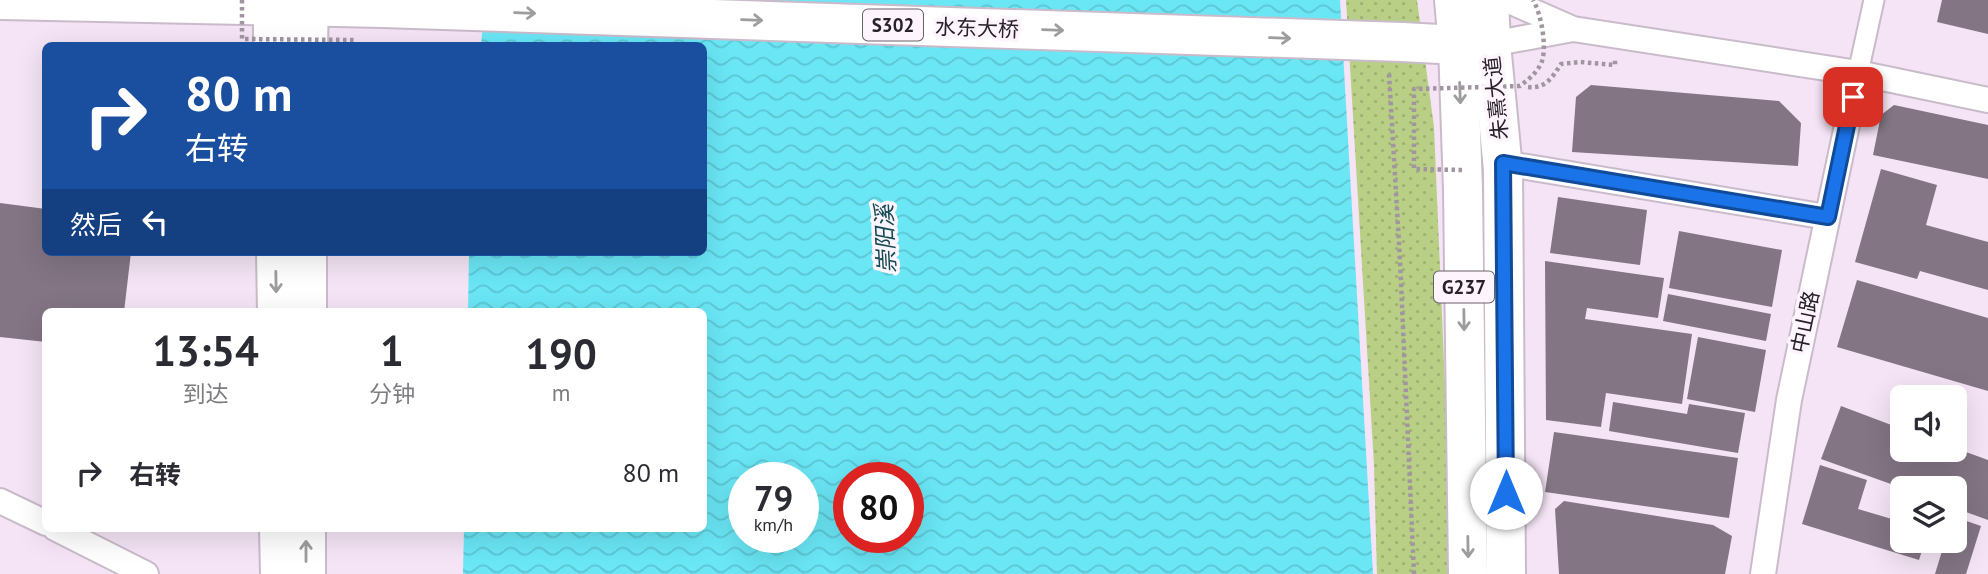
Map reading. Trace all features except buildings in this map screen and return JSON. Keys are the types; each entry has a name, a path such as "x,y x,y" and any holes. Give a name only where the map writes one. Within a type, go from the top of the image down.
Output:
{"main road":[{"name":"水东大桥","path":"1,0 281,2 1395,53"},
{"name":"朱熹大道","path":"1454,0 1474,44 1503,163 1506,574"},
{"name":"朱熹大道","path":"1468,574 1462,170 1474,44 1489,0"},
{"path":"274,42 281,2"},
{"path":"281,2 306,42"},
{"name":"S302","path":"1395,53 1474,44"},
{"path":"276,256 276,308"},
{"path":"307,256 307,308"},
{"path":"278,532 280,574"},
{"path":"306,532 306,574"}],"street":[{"path":"1507,0 1573,29 1858,73 1988,100"},
{"path":"1858,73 1874,0"},
{"path":"1474,44 1573,29"},
{"name":"中山路","path":"1763,574 1789,400 1858,73"},
{"path":"1503,163 1828,217"},
{"path":"0,500 42,521"},
{"path":"63,532 146,574"},
{"path":"265,574 277,532"}],"path":[{"path":"1520,86 1532,77 1542,60 1542,27 1533,0"},
{"path":"281,2 242,39 355,42"},
{"path":"1395,53 1400,260 1414,574"},
{"path":"1462,170 1414,169 1413,89 1520,86 1538,88 1545,84 1561,64 1593,63"}],"green space":[{"path":"1346,0 1417,0 1434,127 1453,574 1377,574 1374,465"}],"water":[{"name":"崇阳溪","path":"485,0 1340,0 1373,574 463,574 464,532 707,532 707,308 468,308 469,256 707,256 707,42 481,42"}],"route":[{"path":"1506,493 1503,163 1828,217 1853,97"}]}
